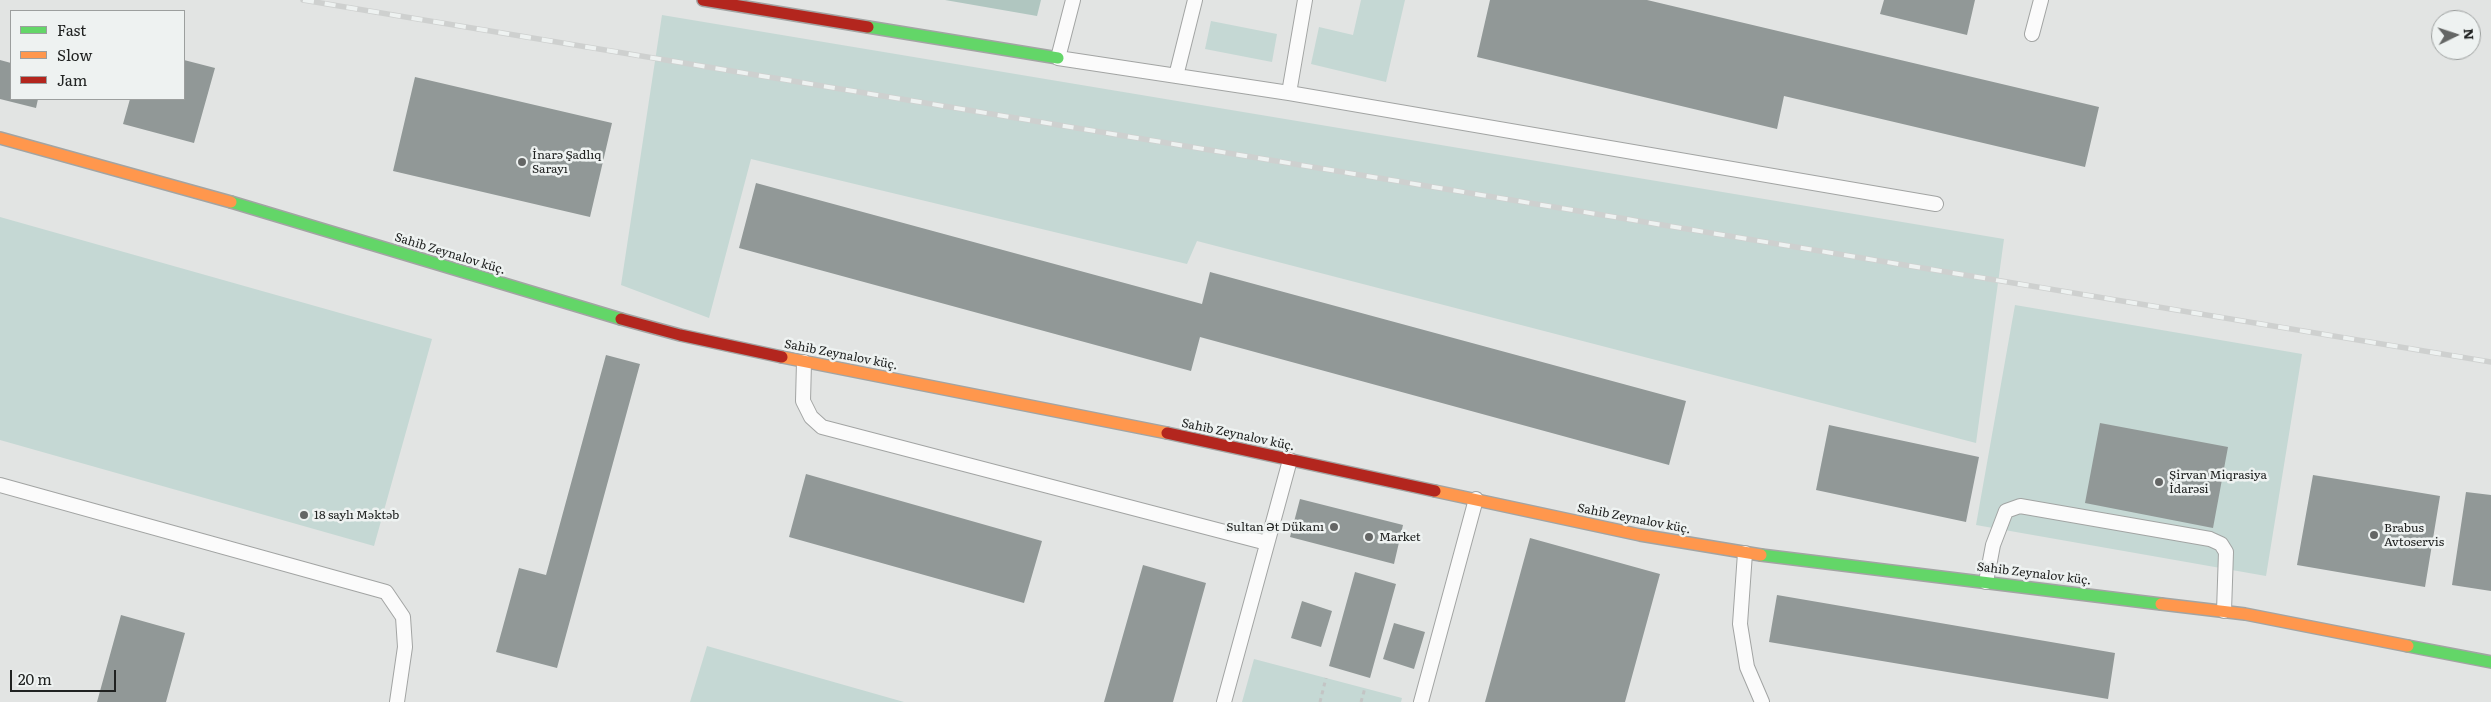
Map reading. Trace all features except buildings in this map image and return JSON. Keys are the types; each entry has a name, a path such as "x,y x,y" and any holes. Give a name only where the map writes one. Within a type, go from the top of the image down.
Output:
{"street":[{"path":"703,0 1058,58"},
{"name":"Sahib Zeynalov küç.","path":"0,138 197,192 598,313 680,335 804,362 1137,426 1640,535 1745,554 2224,611 2491,662"}],"lane":[{"path":"1073,0 1058,58 1289,93 1936,204"},
{"path":"1176,76 1195,0"},
{"path":"1289,93 1305,0"},
{"path":"2032,34 2041,0"},
{"path":"804,362 803,401 811,417 822,427 1267,543"},
{"path":"1224,702 1290,460"},
{"path":"0,485 386,592 403,617 405,647 397,702"},
{"path":"1421,702 1476,499"},
{"path":"1986,582 1993,545 2006,511 2020,506 2210,539 2221,544 2226,552 2224,611"},
{"path":"1745,554 1740,624 1747,667 1762,702"}],"path":[{"path":"1320,702 1326,678"},
{"path":"1361,702 1365,688"}],"shaded area":[{"path":"1361,0 1405,0 1386,82 1311,64 1319,27 1353,35"},
{"path":"662,15 2004,239 1976,443 1197,241 1187,264 751,159 709,318 621,285"},
{"path":"1211,21 1277,34 1272,62 1205,49"},
{"path":"0,217 432,339 374,546 0,440"},
{"path":"2015,305 2302,354 2266,576 1976,525"},
{"path":"707,646 904,702 690,702"},
{"path":"1254,659 1402,698 1401,702 1242,702"}],"green space":[{"path":"945,0 1041,0 1037,16"}],"railway":[{"path":"303,0 2491,362"}],"traffic: fast":[{"path":"868,27 1058,58"},
{"path":"231,202 621,319"},
{"path":"1761,555 2161,604"},
{"path":"2408,646 2491,662"}],"traffic: slow":[{"path":"0,138 231,202"},
{"path":"782,357 1167,433"},
{"path":"1435,491 1640,535 1761,555"},
{"path":"2161,604 2245,614 2408,646"}],"traffic: jam":[{"path":"703,0 868,27"},
{"path":"621,319 680,335 782,357"},
{"path":"1167,433 1435,491"}],"place":[{"name":"İnarə Şadlıq Sarayı","path":"522,162"},
{"name":"Şirvan Miqrasiya İdarəsi","path":"2159,482"},
{"name":"18 saylı Məktəb","path":"304,515"},
{"name":"Sultan Ət Dükanı","path":"1334,527"},
{"name":"Brabus Avtoservis","path":"2374,535"},
{"name":"Market","path":"1369,537"}]}
